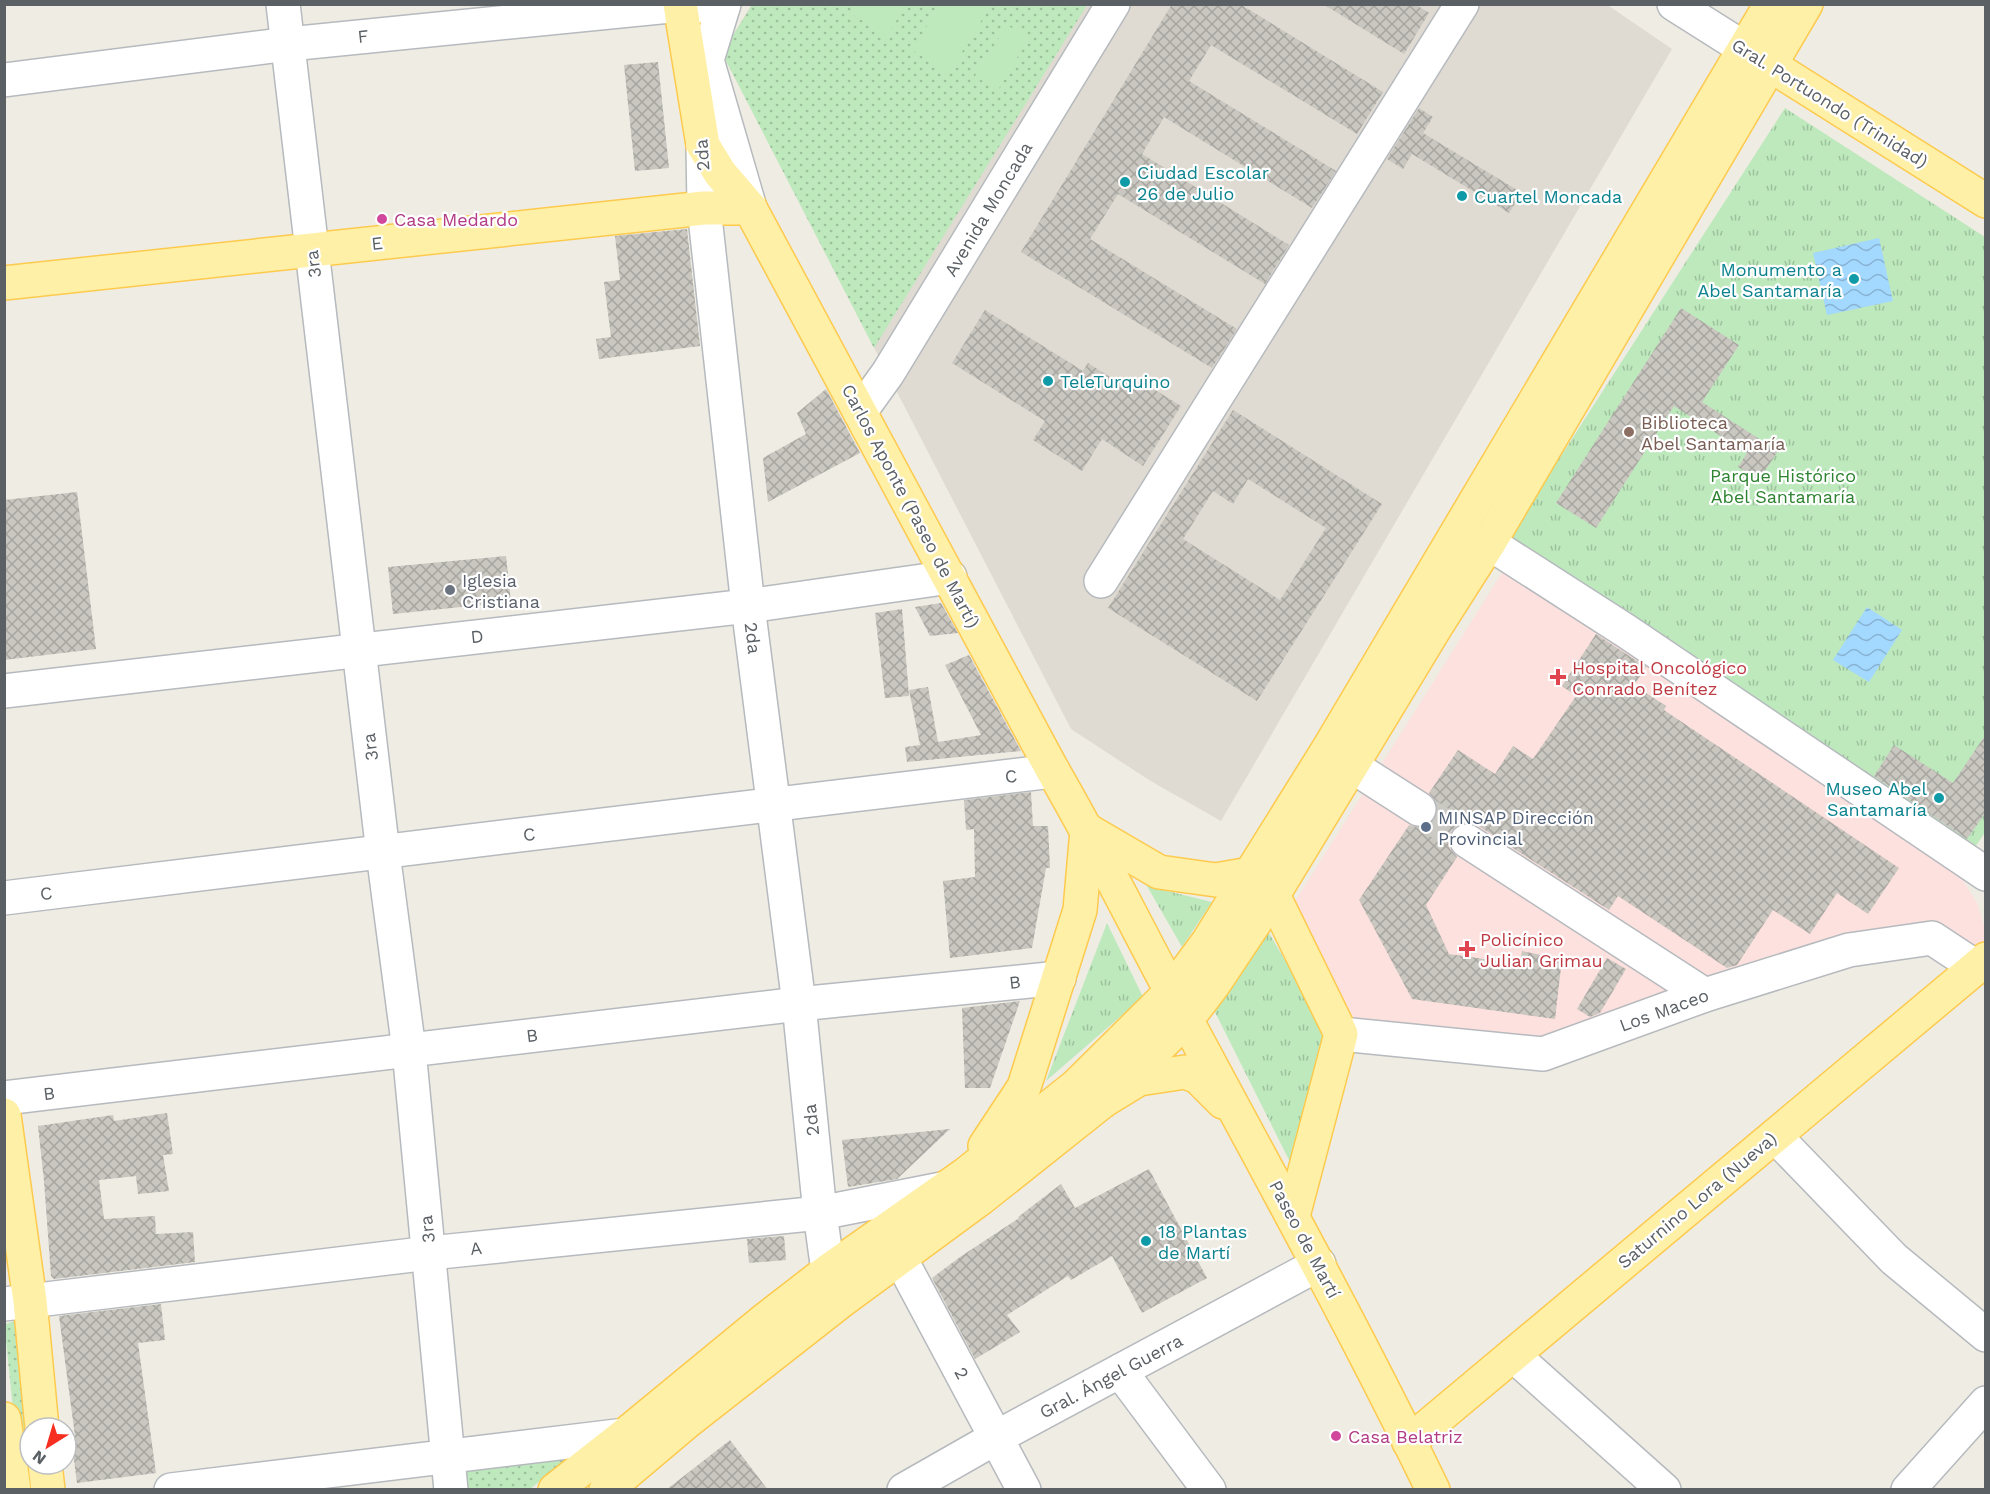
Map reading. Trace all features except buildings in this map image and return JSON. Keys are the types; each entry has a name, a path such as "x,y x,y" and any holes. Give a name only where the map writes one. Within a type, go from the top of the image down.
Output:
{"main road":[{"path":"1262,884 1352,766 1489,543 1758,57 1771,4"},
{"path":"555,1490 828,1271 957,1181 1179,1006 1213,986 1329,748 1758,57 1806,4"},
{"name":"2da","path":"680,5 703,145"},
{"name":"Gral. Portuondo (Trinidad)","path":"1758,57 1986,201"},
{"path":"703,145 720,173 750,207"},
{"name":"Carlos Aponte (Paseo de Martí)","path":"750,207 1053,771 1087,830 1179,1006"},
{"name":"E","path":"4,283 704,208 750,207"},
{"path":"957,1181 1024,1087 1080,910 1087,830 1159,872 1262,884"},
{"path":"1262,884 1341,1034 1293,1216"},
{"name":"Saturnino Lora (Nueva)","path":"1409,1442 1981,963"},
{"path":"1103,1101 1179,1006"},
{"name":"Paseo de Martí","path":"1179,1006 1293,1216 1433,1490"},
{"path":"606,1490 689,1420 841,1300 981,1198 1103,1101 1139,1079 1185,1072 1198,1077 1240,1117"},
{"path":"4,1115 17,1302 40,1416"},
{"path":"4,1419 14,1490"}],"street":[{"name":"3ra","path":"283,4 358,650 409,1050 451,1490"},
{"name":"Avenida Moncada","path":"860,412 894,363 1113,4"},
{"path":"1101,581 1462,4"},
{"name":"F","path":"4,80 289,44 680,5 723,6"},
{"name":"Carlos Aponte (Paseo de Martí)","path":"723,6 707,60 750,207"},
{"name":"Gral. Portuondo (Trinidad)","path":"1683,7 1758,57"},
{"name":"2da","path":"703,145 704,208 748,606 799,1004 828,1271"},
{"path":"1489,543 1626,631 1986,874"},
{"name":"D","path":"4,691 748,606 950,577"},
{"path":"1352,766 1419,809"},
{"name":"C","path":"4,898 1053,771"},
{"path":"1467,841 1705,995"},
{"name":"Los Maceo","path":"1341,1034 1543,1054 1705,995 1849,950 1932,938 1981,963"},
{"name":"B","path":"4,1098 799,1004 1059,978"},
{"path":"1775,1136 1894,1259 1986,1335"},
{"name":"A","path":"17,1302 430,1253 820,1213 957,1181"},
{"name":"2","path":"900,1258 1024,1490"},
{"name":"Gral. Ángel Guerra","path":"904,1490 996,1437 1318,1264"},
{"path":"1513,1355 1664,1490"},
{"path":"1119,1371 1209,1490"},
{"path":"1908,1490 1986,1403"},
{"path":"171,1490 626,1435"}],"shaded area":[{"name":"Ciudad Escolar 26 de Julio","path":"752,4 1606,4 1672,49 1221,821 1149,780 1071,729 722,53"},
{"name":"Hospital Oncológico Conrado Benítez","path":"1507,565 1945,852 1977,903 1986,939 1972,951 1927,922 1543,1041 1355,1021 1292,906"}],"green space":[{"path":"752,5 1087,5 874,348 722,53"},
{"path":"855,5 906,5 887,36 850,13"},
{"path":"940,5 991,5 949,73 912,50"},
{"path":"1007,25 1029,38 998,90 975,76"},
{"name":"Parque Histórico Abel Santamaría","path":"1785,108 1985,237 1986,831 1973,850 1503,546"},
{"path":"1147,886 1212,902 1182,947"},
{"path":"1107,923 1143,997 1046,1081"},
{"path":"1266,928 1333,1042 1294,1170 1214,1010"},
{"path":"17,1322 29,1416 18,1416 18,1459 5,1330 6,1324"},
{"path":"567,1459 530,1489 463,1489 460,1468"},
{"path":"20,1476 31,1476 31,1485 29,1485 20,1479"}],"water":[{"path":"1879,238 1893,301 1827,315 1813,253"},
{"path":"1867,607 1902,630 1869,682 1833,660"}],"tunnel":[{"path":"1419,809 1467,841"}],"place":[{"name":"Ciudad Escolar 26 de Julio","path":"1125,182"},
{"name":"Cuartel Moncada","path":"1462,196"},
{"name":"Casa Medardo","path":"382,219"},
{"name":"Monumento a Abel Santamaría","path":"1854,279"},
{"name":"TeleTurquino","path":"1048,381"},
{"name":"Biblioteca Abel Santamaría","path":"1629,432"},
{"name":"Iglesia Cristiana","path":"450,590"},
{"name":"Hospital Oncológico Conrado Benítez","path":"1558,677"},
{"name":"Museo Abel Santamaría","path":"1939,798"},
{"name":"MINSAP Dirección Provincial","path":"1426,827"},
{"name":"Policínico Julian Grimau","path":"1467,949"},
{"name":"18 Plantas de Martí","path":"1146,1241"},
{"name":"Casa Belatriz","path":"1336,1436"}]}
